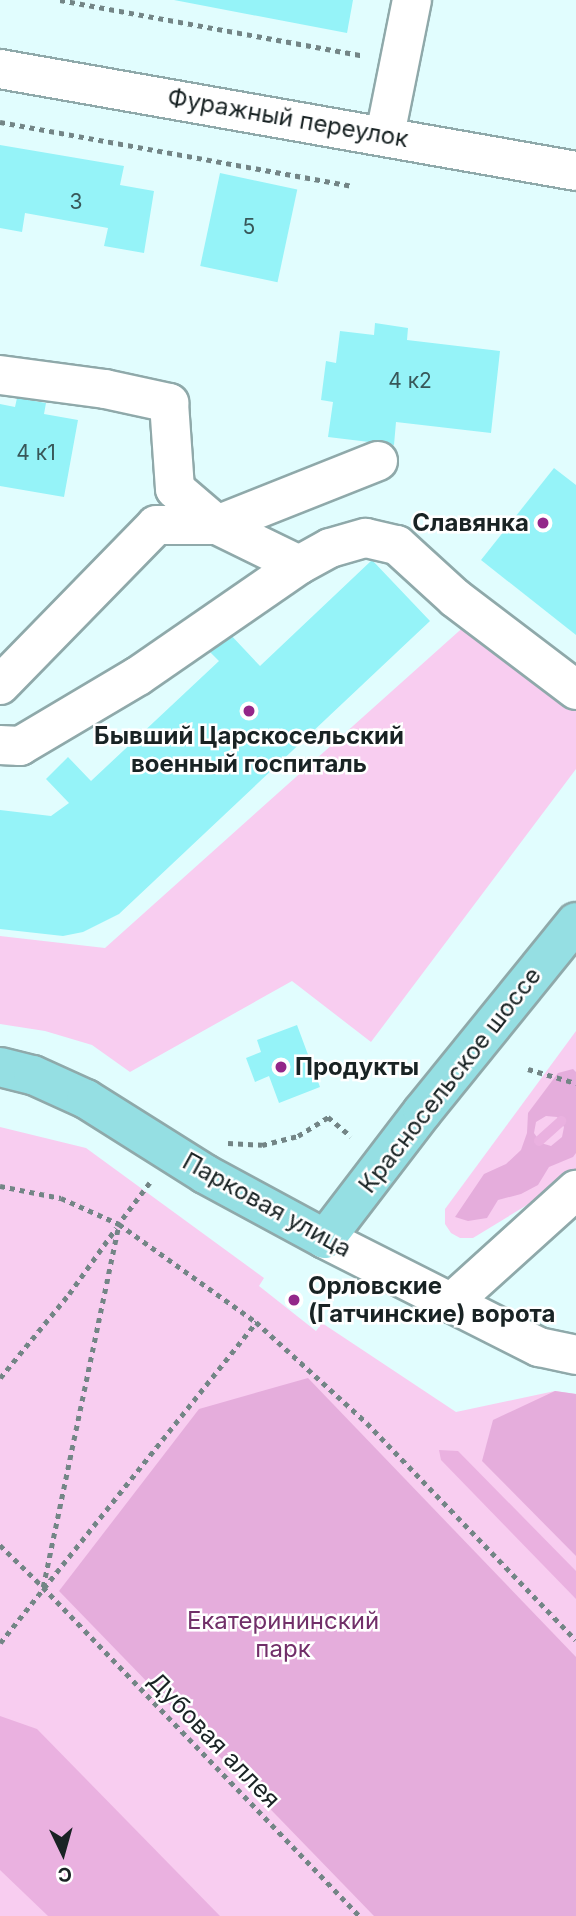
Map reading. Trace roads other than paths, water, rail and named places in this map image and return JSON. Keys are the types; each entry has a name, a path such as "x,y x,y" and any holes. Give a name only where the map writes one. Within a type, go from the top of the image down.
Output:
{"main road":[{"name":"Красносельское шоссе","path":"326,1238 423,1111 576,922"},
{"name":"Парковая улица","path":"0,1067 33,1075 86,1099 205,1174 326,1238"}],"street":[{"path":"384,135 412,0"},
{"name":"Фуражный переулок","path":"0,69 576,171"},
{"path":"0,375 105,389 169,403 175,489 217,526 299,565"},
{"path":"0,685 156,525 217,526 378,461"},
{"path":"0,745 20,746 138,676 299,565 330,548 366,538 397,545 455,598 576,690"},
{"path":"451,1303 576,1190"},
{"name":"Парковая улица","path":"326,1238 539,1347 576,1355"}],"waterway":[{"path":"539,1141 561,1121"}],"place":[{"name":"Славянка","path":"543,523"},
{"name":"Бывший Царскосельский военный госпиталь","path":"249,711"},
{"name":"Продукты","path":"281,1067"},
{"name":"Орловские (Гатчинские) ворота","path":"294,1300"}],"park label":[{"name":"Екатерининский парк","path":"283,1635"}]}
